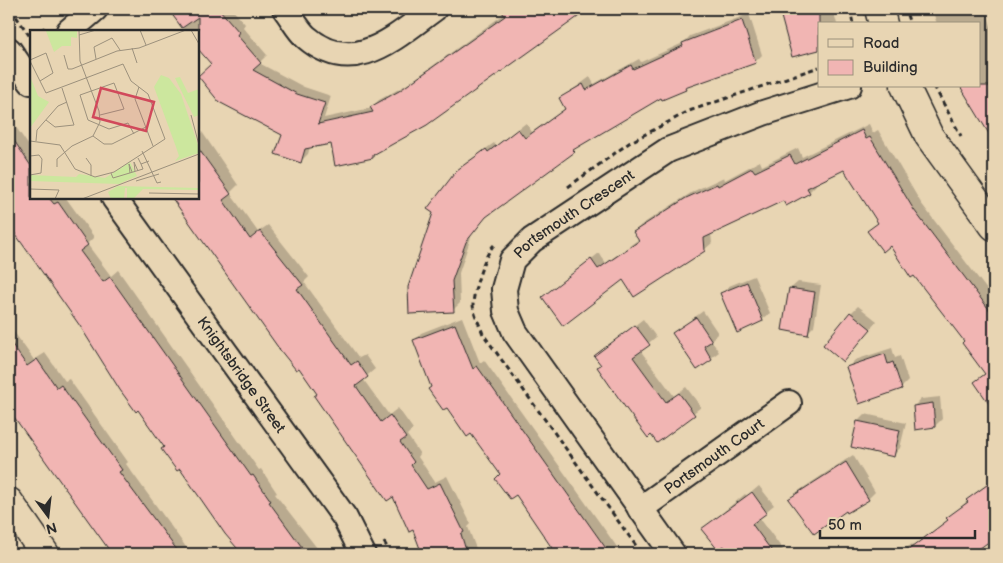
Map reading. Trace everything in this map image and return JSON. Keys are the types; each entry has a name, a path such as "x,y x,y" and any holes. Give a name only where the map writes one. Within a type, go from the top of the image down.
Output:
{"street":[{"path":"70,30 95,9"},
{"path":"285,9 305,36 331,54 360,55 398,35 434,9"},
{"path":"879,9 882,22"},
{"path":"9,50 28,72"},
{"name":"Portsmouth Crescent","path":"673,554 515,332 506,311 504,289 512,260 532,240 668,150 763,113 844,88"},
{"path":"907,88 929,136 994,226"},
{"name":"Knightsbridge Street","path":"115,199 344,518 363,554"},
{"name":"Portsmouth Court","path":"640,509 789,403"},
{"path":"9,502 45,554"}],"path":[{"path":"11,9 30,37"},
{"path":"850,9 853,22"},
{"path":"566,188 628,144 689,111 818,67"},
{"path":"935,88 963,140"},
{"path":"501,239 490,250 479,276 473,305 483,334 642,554"}],"building":[{"path":"168,9 219,9 239,32 237,35 261,63 253,70 297,94 325,103 318,124 373,112 370,107 399,91 505,16 500,9 589,9 427,125 373,155 373,158 335,166 331,144 305,149 301,163 275,154 282,135 219,102 199,77 211,64 199,50 198,17 182,28"},
{"path":"779,9 819,9 818,50 792,57"},
{"path":"742,20 756,63 685,88 686,90 662,100 661,98 573,150 575,152 486,217 466,242 452,281 454,312 409,314 408,287 433,213 427,209 457,170 486,149 488,152 518,129 525,138 565,109 559,98 583,84 586,90 631,65 633,69 683,46 682,43"},
{"path":"994,86 994,142 961,88"},
{"path":"862,130 866,139 870,137 914,210 994,316 994,411 974,382 985,374 962,343 964,341 914,276 911,278 890,246 883,252 867,231 878,223 844,170 807,188 810,193 786,206 783,201 704,238 705,251 634,297 623,280 563,326 542,297 591,259 598,269 639,241 633,232 686,198 717,184 718,186 752,168 755,172 790,155 795,164"},
{"path":"9,133 30,164 30,199 50,199 54,204 58,202 88,245 80,251 103,282 110,277 251,476 253,475 271,501 269,502 307,554 242,554 225,534 180,469 177,471 161,449 164,447 138,410 136,412 120,390 80,326 9,225"},
{"path":"199,149 231,194 223,200 250,239 260,231 303,285 297,289 351,365 357,361 368,377 356,386 381,422 390,415 406,438 400,442 414,462 411,465 427,489 440,483 464,532 461,534 465,547 445,554 422,554 413,530 409,532 393,497 387,501 314,396 317,394 299,368 296,370 173,199 199,199"},
{"path":"747,282 763,321 737,333 720,293"},
{"path":"789,288 815,292 808,335 782,330"},
{"path":"850,312 871,329 843,362 823,345"},
{"path":"696,317 712,341 704,346 712,360 697,370 672,333"},
{"path":"455,324 473,369 477,366 610,554 556,554 516,495 510,499 495,479 500,474 471,434 467,437 447,408 443,410 428,389 431,387 413,340"},
{"path":"635,325 650,345 633,357 666,402 679,393 695,415 657,443 651,435 648,438 627,410 597,367 601,365 594,356"},
{"path":"9,340 27,366 37,359 57,388 61,385 122,470 119,472 180,554 112,554 9,410"},
{"path":"885,354 888,364 893,362 902,389 859,404 846,367"},
{"path":"933,403 935,427 915,430 913,406"},
{"path":"857,421 900,430 894,457 851,447"},
{"path":"846,462 869,500 847,513 846,511 814,534 788,499"},
{"path":"994,480 994,538 972,554 903,554 948,520 946,518 968,502 966,500"},
{"path":"752,492 767,513 752,524 774,554 730,554 724,546 718,550 701,529"}]}
